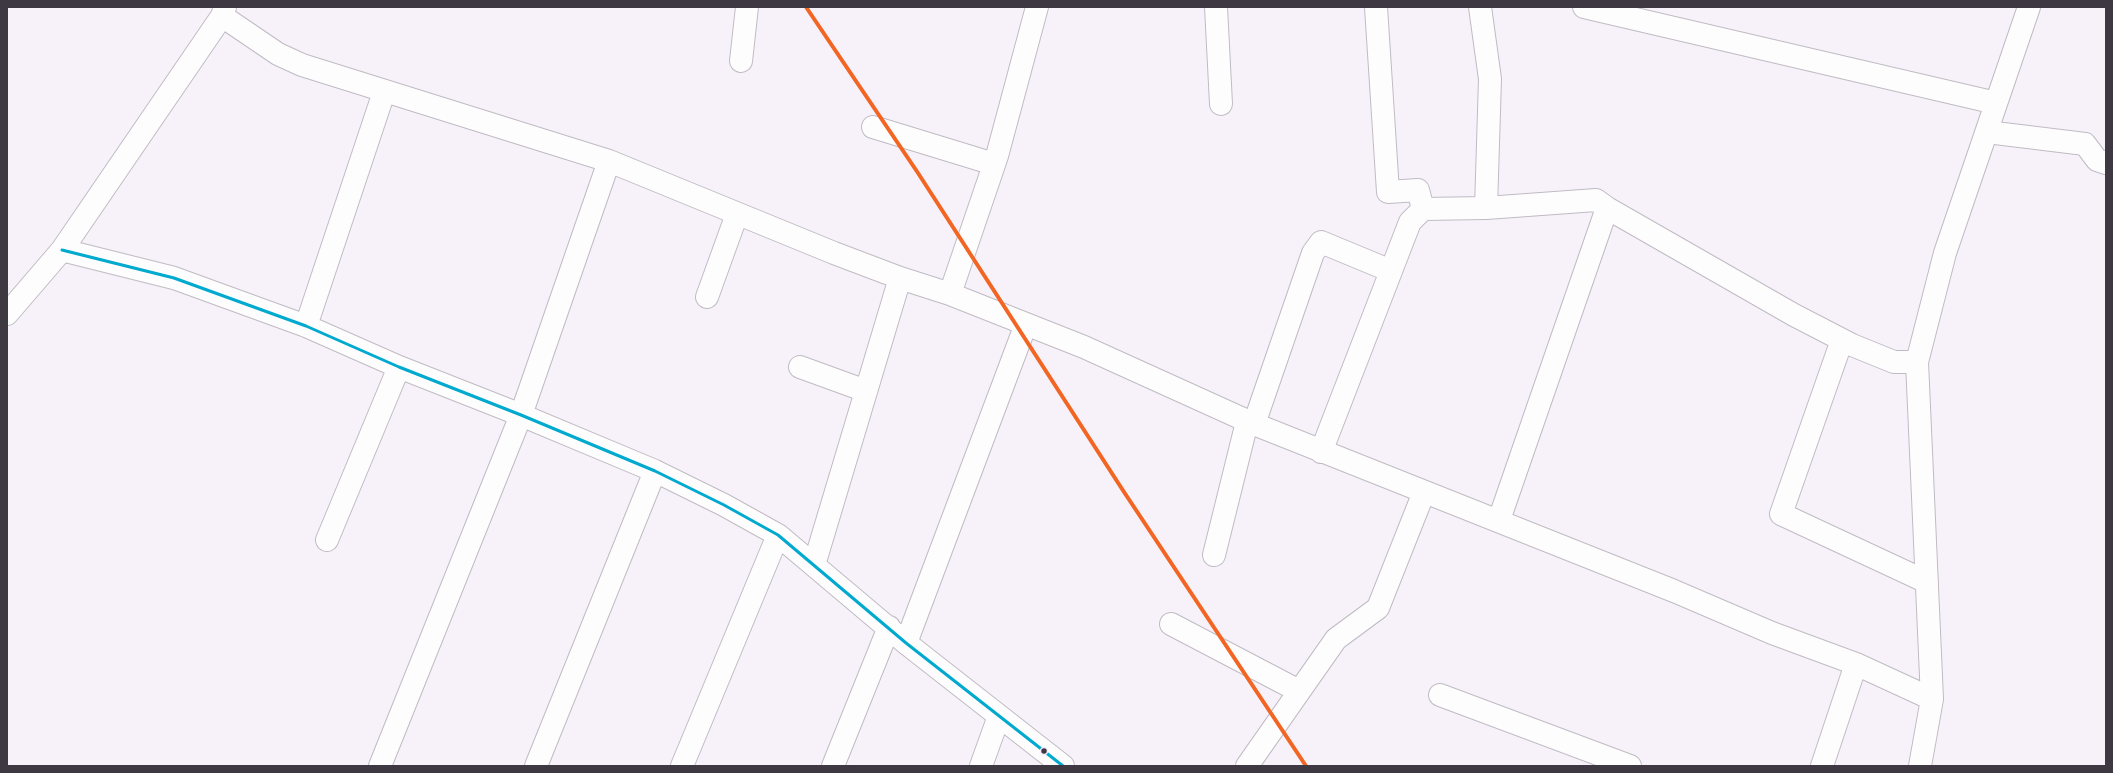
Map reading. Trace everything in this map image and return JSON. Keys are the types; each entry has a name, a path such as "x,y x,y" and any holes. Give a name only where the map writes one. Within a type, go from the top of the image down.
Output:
{"street":[{"path":"741,61 747,7"},
{"path":"950,294 994,164 1037,7"},
{"path":"1216,7 1221,104"},
{"path":"1376,7 1388,192 1418,190 1423,209"},
{"path":"1480,7 1490,79 1486,208"},
{"path":"1584,7 1996,103"},
{"path":"1920,766 1932,699 1917,362 1945,252 2029,7"},
{"path":"7,314 62,250 223,11 284,57 302,65 384,92 609,161 737,214 900,278 950,294 1084,346 1250,423 1320,452 1499,520 1674,591 1772,633 1856,664 1932,699"},
{"path":"306,326 384,92"},
{"path":"873,127 994,164"},
{"path":"1986,132 2084,144 2097,160 2106,163"},
{"path":"380,766 521,415 609,161"},
{"path":"1320,452 1410,222 1423,209 1486,208 1596,200 1607,208 1794,315 1842,340 1894,362 1917,362"},
{"path":"1499,520 1607,208"},
{"path":"706,297 737,214"},
{"path":"1214,555 1250,423 1313,253 1321,242 1391,271"},
{"path":"62,250 174,278 306,326 399,368 521,415 655,471 724,505 778,535 889,627 906,643 1063,766"},
{"path":"814,565 900,278"},
{"path":"906,643 1026,324"},
{"path":"1842,340 1781,514 1927,582"},
{"path":"800,367 866,391"},
{"path":"328,540 399,368"},
{"path":"536,766 655,471"},
{"path":"1247,766 1336,639 1378,608 1424,492"},
{"path":"682,766 778,535"},
{"path":"1171,624 1299,691"},
{"path":"833,766 889,627"},
{"path":"1822,766 1856,664"},
{"path":"1440,695 1630,766"},
{"path":"981,766 999,716"}],"transit line":[{"path":"806,7 918,173 1124,492 1306,766"},
{"path":"62,250 174,278 306,326 399,367 521,415 655,471 724,505 778,535 906,643 1063,766"}]}
